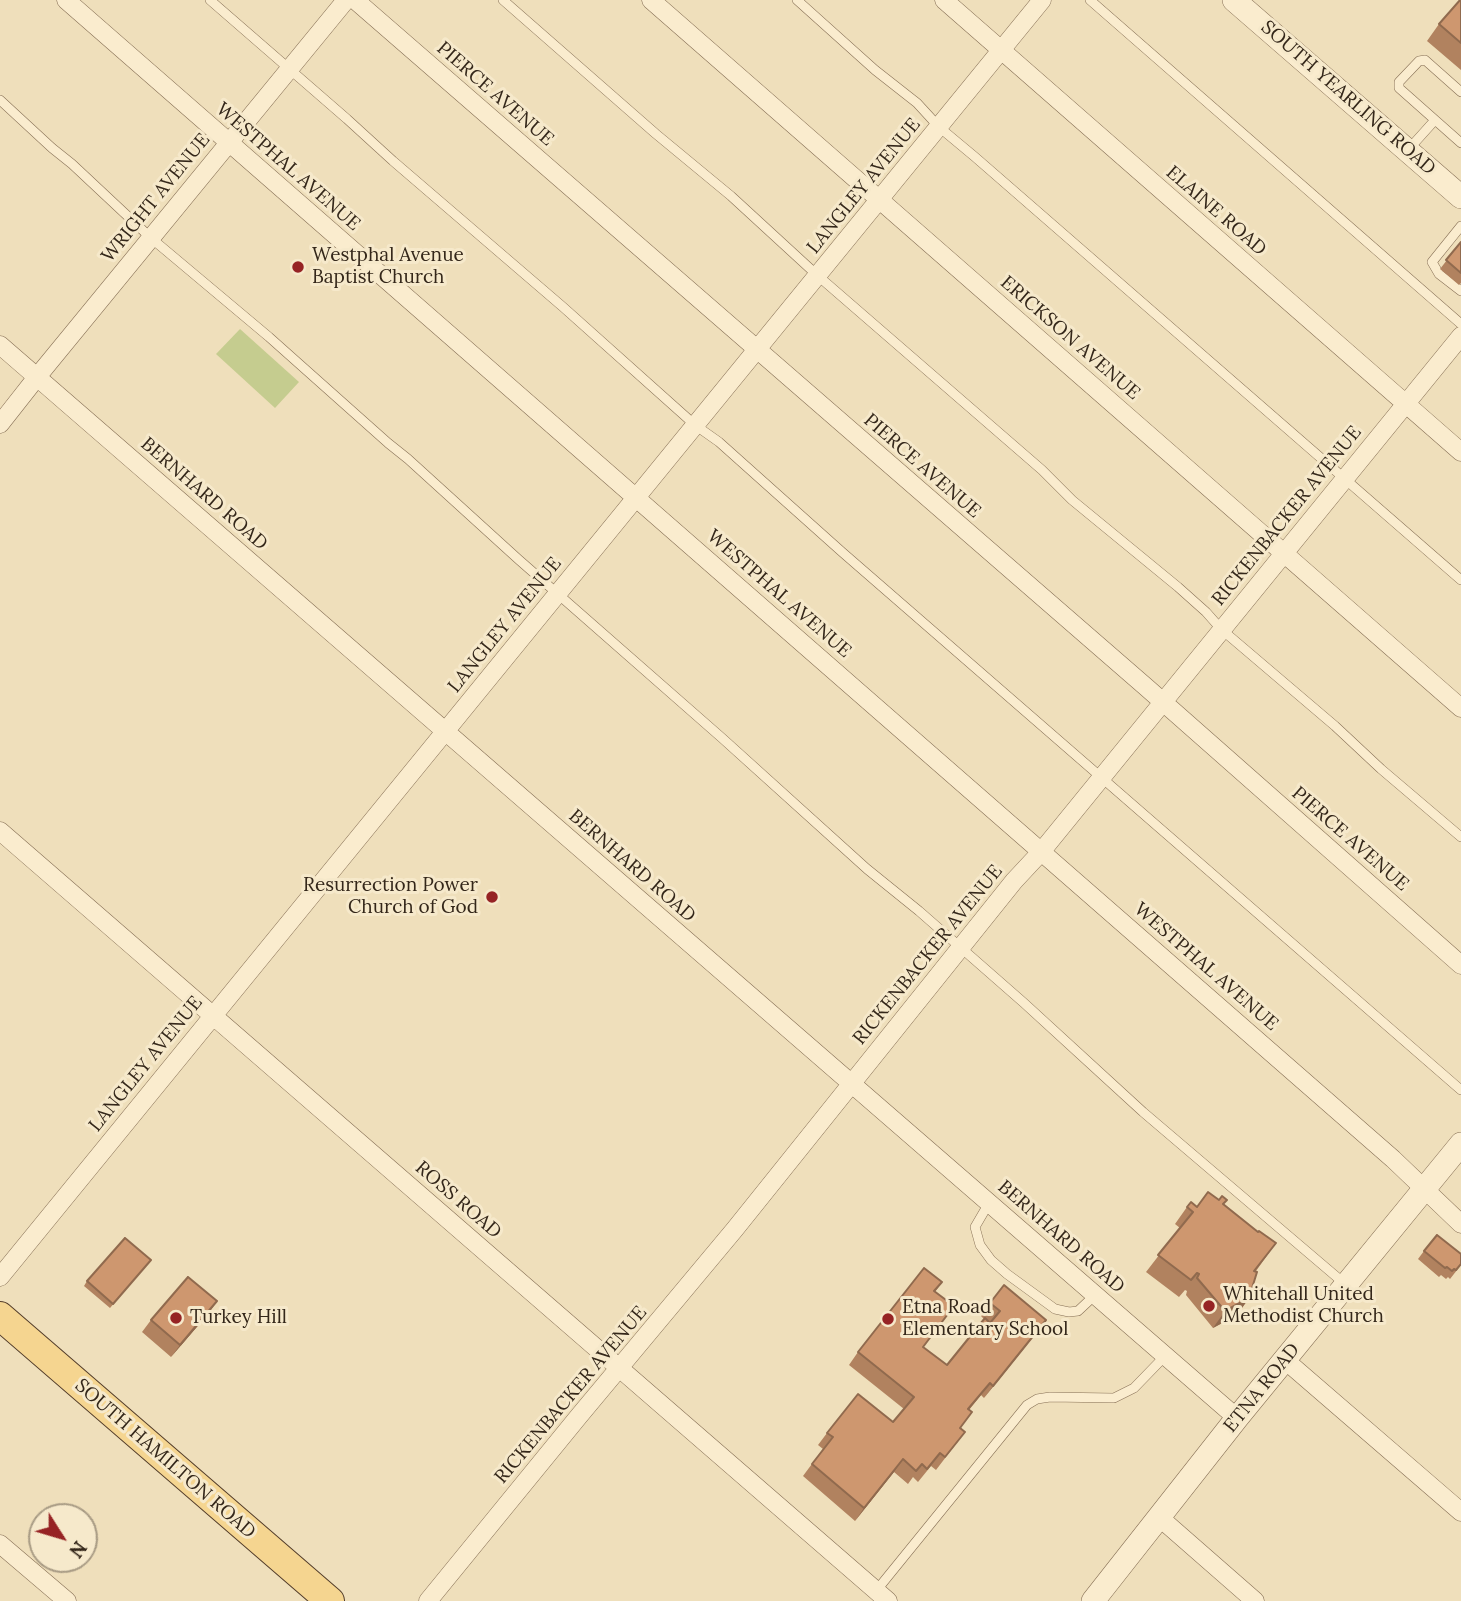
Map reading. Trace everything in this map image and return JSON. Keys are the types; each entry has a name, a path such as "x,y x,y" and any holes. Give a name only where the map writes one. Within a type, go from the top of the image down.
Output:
{"main road":[{"name":"SOUTH HAMILTON ROAD","path":"0,1316 330,1601"}],"street":[{"name":"WESTPHAL AVENUE","path":"66,0 1393,1159 1461,1224"},
{"name":"WRIGHT AVENUE","path":"0,424 346,0"},
{"name":"PIERCE AVENUE","path":"355,0 1461,965"},
{"name":"ERICKSON AVENUE","path":"651,0 1461,708"},
{"name":"ELAINE ROAD","path":"944,0 1461,452"},
{"name":"LANGLEY AVENUE","path":"0,1276 1042,0"},
{"name":"SOUTH YEARLING ROAD","path":"1234,0 1461,197"},
{"name":"RICKENBACKER AVENUE","path":"428,1601 734,1230 1014,881 1041,852 1461,336"},
{"name":"BERNHARD ROAD","path":"0,345 1237,1418"},
{"name":"ROSS ROAD","path":"0,831 882,1596"},
{"name":"ETNA ROAD","path":"1093,1601 1237,1418 1461,1144"},
{"path":"1285,1360 1461,1512"},
{"path":"1159,1517 1255,1601"},
{"path":"0,1544 67,1601"}],"lane":[{"path":"210,0 1461,1090"},
{"path":"503,0 731,196 1072,499 1178,587 1221,629 1461,837"},
{"path":"797,0 916,103 939,127 1461,580"},
{"path":"1090,0 1461,324"},
{"path":"1461,92 1425,60 1419,61 1399,82 1399,88 1461,143"},
{"path":"0,100 150,238 269,337 867,869 1024,1003 1143,1112 1346,1285"},
{"path":"1408,150 1435,120"},
{"path":"1461,226 1432,262 1439,274 1461,291"},
{"path":"989,1203 975,1227 980,1245 991,1260 1007,1274 1055,1309 1078,1311 1095,1295"},
{"path":"882,1596 1027,1405 1049,1396 1114,1398 1134,1388 1165,1356"}],"green space":[{"path":"240,329 299,382 275,408 216,354"}],"building":[{"path":"1461,0 1461,43 1439,24"},
{"path":"1461,242 1461,273 1446,260"},
{"path":"1208,1192 1219,1200 1222,1196 1227,1200 1223,1204 1276,1243 1254,1271 1257,1272 1249,1298 1225,1311 1197,1278 1199,1274 1191,1280 1158,1255 1193,1212 1187,1207 1191,1202 1197,1207"},
{"path":"1437,1235 1461,1254 1461,1264 1456,1270 1445,1268 1424,1251"},
{"path":"125,1238 151,1260 113,1304 87,1281"},
{"path":"924,1268 942,1282 934,1291 954,1306 923,1347 947,1365 985,1318 990,1323 1000,1311 990,1303 1004,1285 1046,1320 993,1386 990,1383 968,1409 972,1412 960,1428 965,1432 945,1457 940,1453 927,1469 922,1464 916,1471 903,1459 864,1508 812,1464 833,1437 827,1433 858,1394 893,1422 914,1397 858,1352"},
{"path":"188,1277 217,1301 180,1345 151,1320"}],"place":[{"name":"Westphal Avenue Baptist Church","path":"298,267"},
{"name":"Resurrection Power Church of God","path":"492,897"},
{"name":"Whitehall United Methodist Church","path":"1209,1306"},
{"name":"Turkey Hill","path":"176,1318"},
{"name":"Etna Road Elementary School","path":"888,1319"}]}
